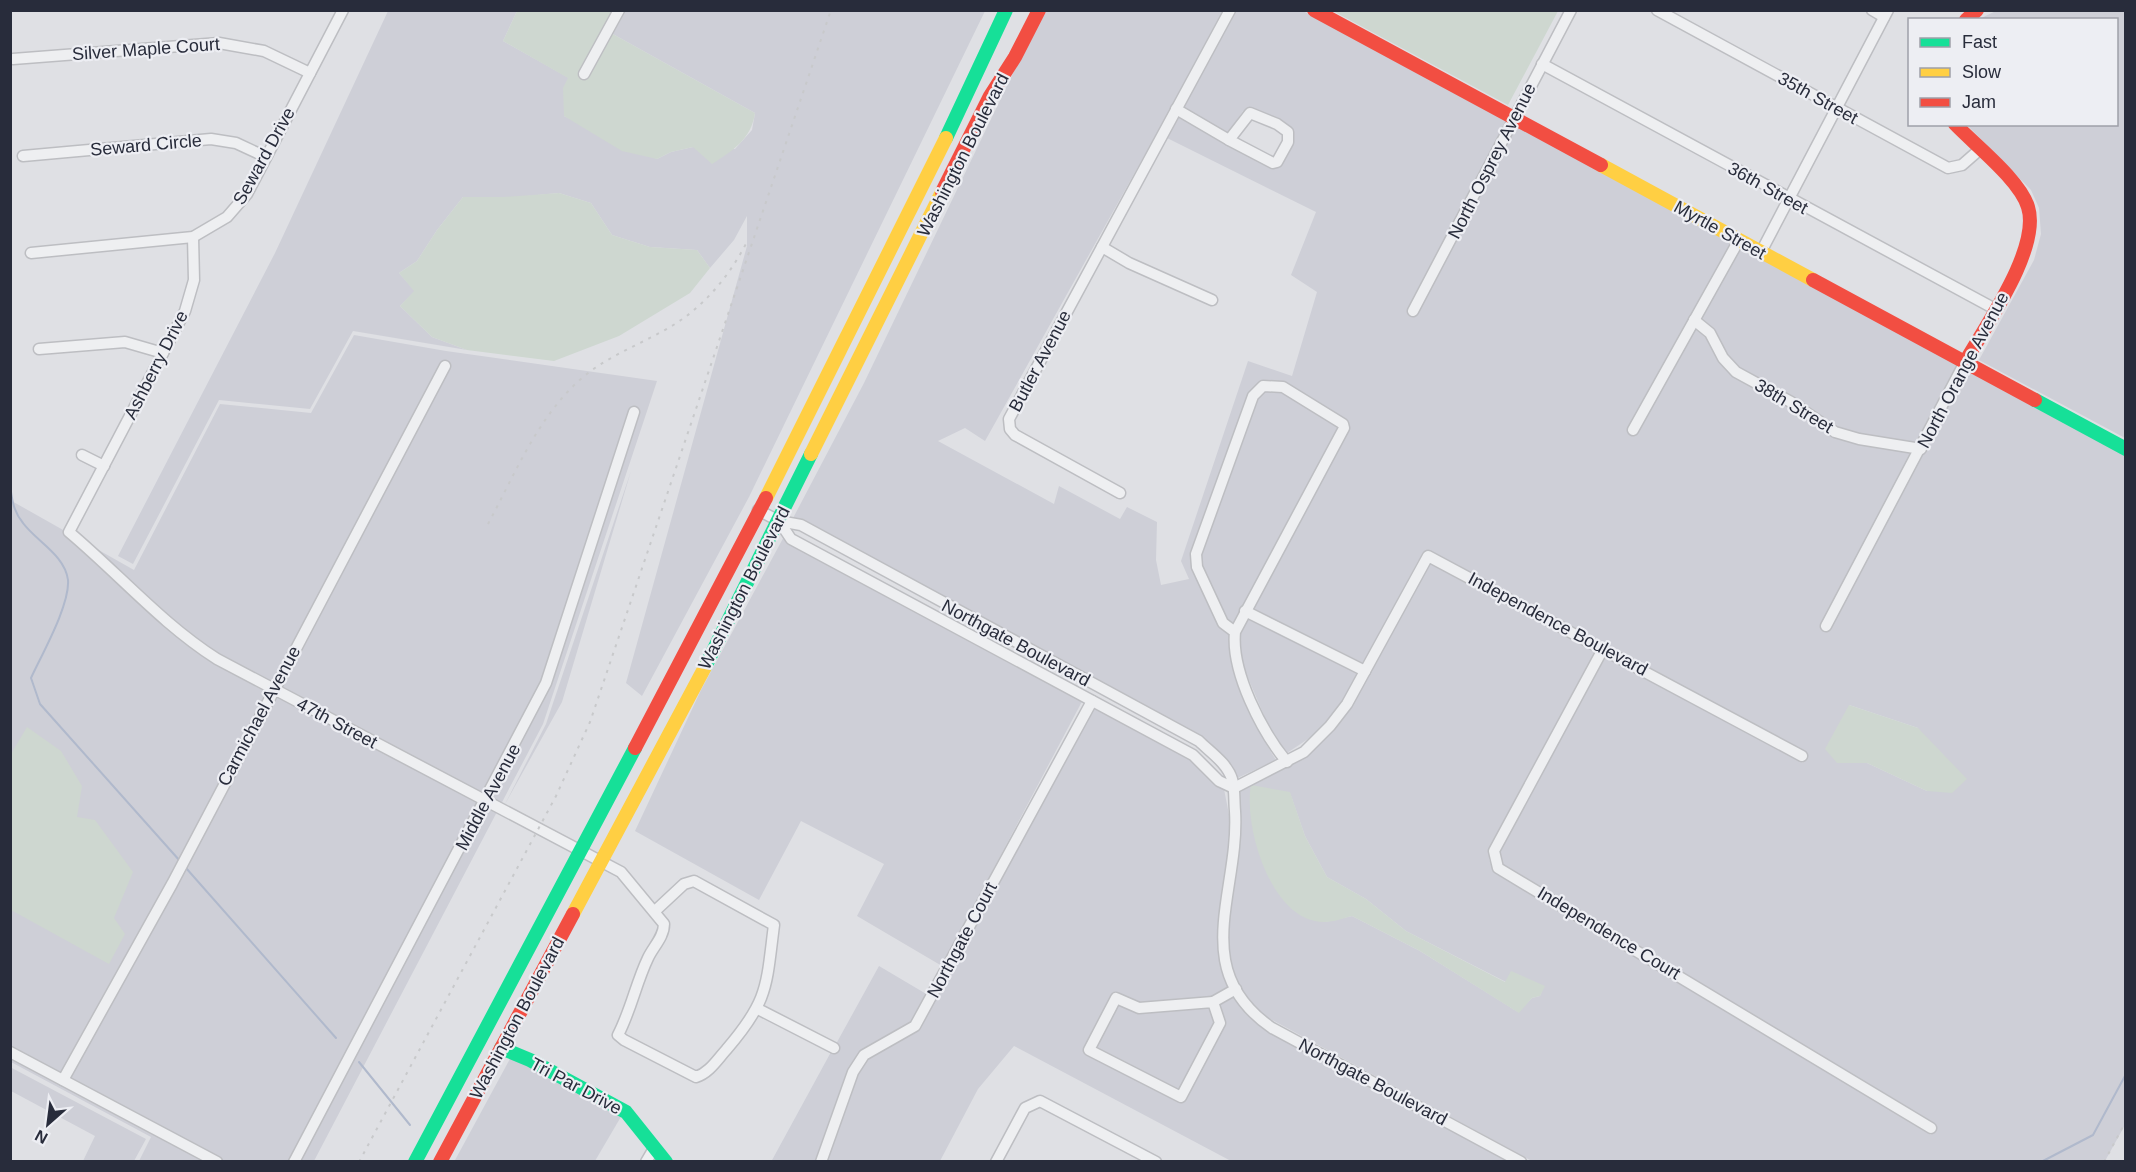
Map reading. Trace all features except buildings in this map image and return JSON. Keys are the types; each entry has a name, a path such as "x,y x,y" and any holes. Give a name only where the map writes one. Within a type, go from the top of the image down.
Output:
{"main road":[{"name":"Washington Boulevard","path":"415,1161 688,651 893,243 1005,10"},
{"name":"Washington Boulevard","path":"440,1161 601,861 779,521 990,96 1015,57 1039,10"},
{"name":"Myrtle Street","path":"1314,10 2126,449"},
{"name":"North Orange Avenue","path":"1957,126 1978,151 2017,188 2028,206 2031,228 2026,250 1965,362"},
{"path":"501,1048 496,1018 538,937 541,925"},
{"name":"Tri Par Drive","path":"501,1048 530,1060 626,1112 638,1122 650,1156 666,1161"},
{"path":"420,1161 423,1147"}],"street":[{"name":"Seward Drive","path":"31,253 193,237 217,224 236,208 266,157 343,10"},
{"path":"584,74 619,10"},
{"name":"Butler Avenue","path":"1120,493 1016,435 1009,424 1230,10"},
{"name":"North Osprey Avenue","path":"1413,311 1571,10"},
{"name":"35th Street","path":"1657,10 1948,168 1962,165 1978,151"},
{"path":"1761,252 1886,14 1872,10"},
{"name":"Silver Maple Court","path":"13,59 219,43 264,51 310,73"},
{"name":"36th Street","path":"1542,64 1995,309"},
{"path":"1176,109 1229,140 1273,163 1283,153 1289,137 1285,129 1277,124 1250,113 1229,140"},
{"name":"Seward Circle","path":"23,156 211,139 236,143 266,157"},
{"name":"Ashberry Drive","path":"104,465 163,353 192,292 195,268 193,237"},
{"path":"1633,430 1739,240"},
{"path":"1102,247 1129,263 1212,300"},
{"name":"38th Street","path":"1694,320 1710,333 1723,358 1736,372 1791,402 1835,432 1859,439 1921,449"},
{"path":"39,349 125,342 163,353"},
{"name":"North Orange Avenue","path":"1826,626 1965,362"},
{"name":"Carmichael Avenue","path":"63,1080 73,1067 172,884 445,366"},
{"path":"1235,632 1223,623 1197,567 1196,554 1253,396 1263,386 1279,386 1343,424 1344,428 1235,632 1236,661 1270,742 1287,762"},
{"name":"Middle Avenue","path":"294,1161 546,683 577,595 634,412"},
{"path":"82,455 104,465"},
{"name":"47th Street","path":"104,465 69,532 187,638 230,667 621,872 655,911"},
{"name":"Northgate Boulevard","path":"758,510 779,521 801,525 1199,741 1223,764 1232,778 1234,788 1236,836 1221,941 1226,969 1250,1009 1272,1028 1521,1161"},
{"name":"Northgate Boulevard","path":"779,521 790,539 1193,755 1219,781 1234,788"},
{"name":"Independence Boulevard","path":"1234,788 1305,752 1330,726 1347,704 1428,556 1802,756"},
{"path":"1245,611 1365,671"},
{"name":"Independence Court","path":"1603,649 1494,851 1493,857 1498,868 1930,1128"},
{"name":"Northgate Court","path":"821,1161 853,1072 864,1055 915,1026 1092,701"},
{"path":"694,881 774,924 769,974 758,1009 708,1070 696,1077 618,1035 631,1010 647,960 664,929 663,920 655,911 684,884 694,881"},
{"path":"1213,1002 1220,1023 1181,1097 1089,1050 1116,999 1139,1008 1213,1002 1236,989"},
{"path":"758,1009 834,1048"},
{"path":"10,1052 217,1161"},
{"path":"1001,1160 1025,1108 1034,1101 1045,1102 1156,1161"}],"shaded area":[{"path":"388,11 517,11 503,41 569,78 564,116 657,159 671,152 693,147 735,149 752,130 755,113 611,33 624,11 985,11 749,497 642,696 626,683 747,246 747,216 734,240 710,268 697,250 650,247 612,235 591,203 559,193 504,198 463,197 437,230 417,261 399,273 415,291 400,306 432,337 467,350 353,331 310,409 219,400 133,564 118,556 275,253"},
{"path":"517,11 614,11 578,77 585,80 611,33 755,113 750,130 734,149 712,164 693,147 671,152 657,159 622,151 564,116 563,88 568,78 503,41"},
{"path":"1043,11 1225,11 985,441 965,428 938,441 1054,504 1059,486 1120,519 1127,507 1157,522 1156,560 1161,585 1189,579 1181,561 1248,361 1292,376 1317,292 1291,275 1316,212 1165,137 1177,116 1271,168 1292,144 1293,135 1288,125 1256,109 1243,111 1228,133 1182,107 1236,11 1303,11 1508,121 1407,313 1415,317 1516,125 1733,242 1627,432 1634,436 1740,246 1959,364 1820,628 1827,632 1967,369 2125,455 2125,1125 2105,1161 1532,1161 1263,1015 1247,998 1232,971 1227,955 1226,922 1241,835 1234,790 1322,741 1429,562 1597,651 1490,849 1489,859 1494,871 1931,1135 1937,1127 1501,864 1499,853 1605,655 1803,763 1808,754 1430,551 1418,561 1363,665 1251,608 1348,430 1286,383 1264,381 1192,553 1193,570 1219,626 1231,635 1231,664 1266,744 1276,760 1231,781 1207,749 791,522 864,383","holes":["1849,705 1918,728 1927,791 1867,763","1290,793 1305,836 1327,877 1366,899 1406,931 1506,982 1544,986 1540,996 1532,998 1518,1012 1420,951 1352,916 1325,922"]},
{"path":"1333,11 1558,11 1508,105"},
{"path":"1996,11 2125,11 2125,438 1979,360 2034,260 2041,234 2039,208 2031,190 1968,126 2118,126 2118,18 1981,18"},
{"path":"559,193 591,203 612,235 650,247 697,250 710,268 690,293 619,336 554,361 467,350 432,337 400,306 414,291 399,273 417,261 437,230 463,197"},
{"path":"354,335 446,351 657,381 543,724 314,1161 139,1161 151,1137 11,1062 10,500 134,570 220,404 311,413"},
{"path":"1265,391 1281,392 1339,428 1233,625 1227,620 1202,565 1201,555 1257,398"},
{"path":"631,471 562,702 504,806 546,724"},
{"path":"787,531 1087,692 942,966 857,916 884,864 801,821 759,900 635,831 701,690"},
{"path":"1246,617 1359,674 1335,713 1317,733 1284,755 1274,739 1240,659 1240,633"},
{"path":"1095,696 1216,774 1224,789 1231,825 1217,942 1222,971 1230,988 1213,997 1139,1003 1118,994 1085,1047 1179,1101 1224,1025 1220,1005 1234,996 1246,1013 1270,1032 1511,1161 1231,1161 1014,1046 978,1089 940,1161 826,1162 857,1074 867,1059 904,1039 918,1028"},
{"path":"1849,705 1918,728 1967,779 1952,793 1927,791 1867,763 1837,763 1825,749"},
{"path":"27,727 61,751 82,786 77,817 95,820 133,872 114,918 125,934 109,964 11,910 11,754"},
{"path":"1251,785 1290,792 1305,836 1327,877 1366,899 1406,931 1505,982 1511,971 1545,986 1540,996 1532,998 1519,1013 1420,951 1352,916 1325,922 1306,918 1290,907 1276,891 1257,847 1252,824"},
{"path":"879,966 928,995 911,1023 862,1051 817,1161 771,1162 831,1052 836,1054 840,1046 836,1044"},
{"path":"1118,1005 1139,1013 1209,1007 1215,1023 1180,1091 1095,1047"},
{"path":"511,1057 622,1115 595,1161 454,1162"},
{"path":"10,1067 146,1139 134,1161 83,1161 95,1136 11,1091"}],"waterway":[{"path":"10,485 17,514 29,530 62,563 68,580 65,602 60,616 31,678 40,704 180,861"},
{"path":"186,868 336,1038"},
{"path":"359,1062 410,1125"},
{"path":"2041,1162 2093,1135 2126,1074"}],"railway":[{"path":"359,1162 556,796 590,722 831,10"},
{"path":"488,524 529,446 566,393 600,364 688,315 722,281 748,240"},
{"path":"2104,1162 2126,1121"}],"traffic: fast":[{"path":"946,138 1006,10"},
{"path":"2035,400 2126,449"},
{"path":"705,667 811,454"},
{"path":"415,1162 635,748"},
{"path":"501,1048 530,1060 626,1112 666,1162"}],"traffic: slow":[{"path":"766,498 946,138"},
{"path":"1601,165 1813,280"},
{"path":"811,454 942,192"},
{"path":"573,914 705,667"}],"traffic: jam":[{"path":"942,192 990,96 1015,57 1039,10"},
{"path":"1314,10 1601,165"},
{"path":"1968,18 1977,10"},
{"path":"1957,126 2007,174 2016,186 2028,207 2030,224 2027,243 2009,286 1965,362"},
{"path":"1813,280 2035,400"},
{"path":"635,748 766,498"},
{"path":"440,1162 573,914"}]}
